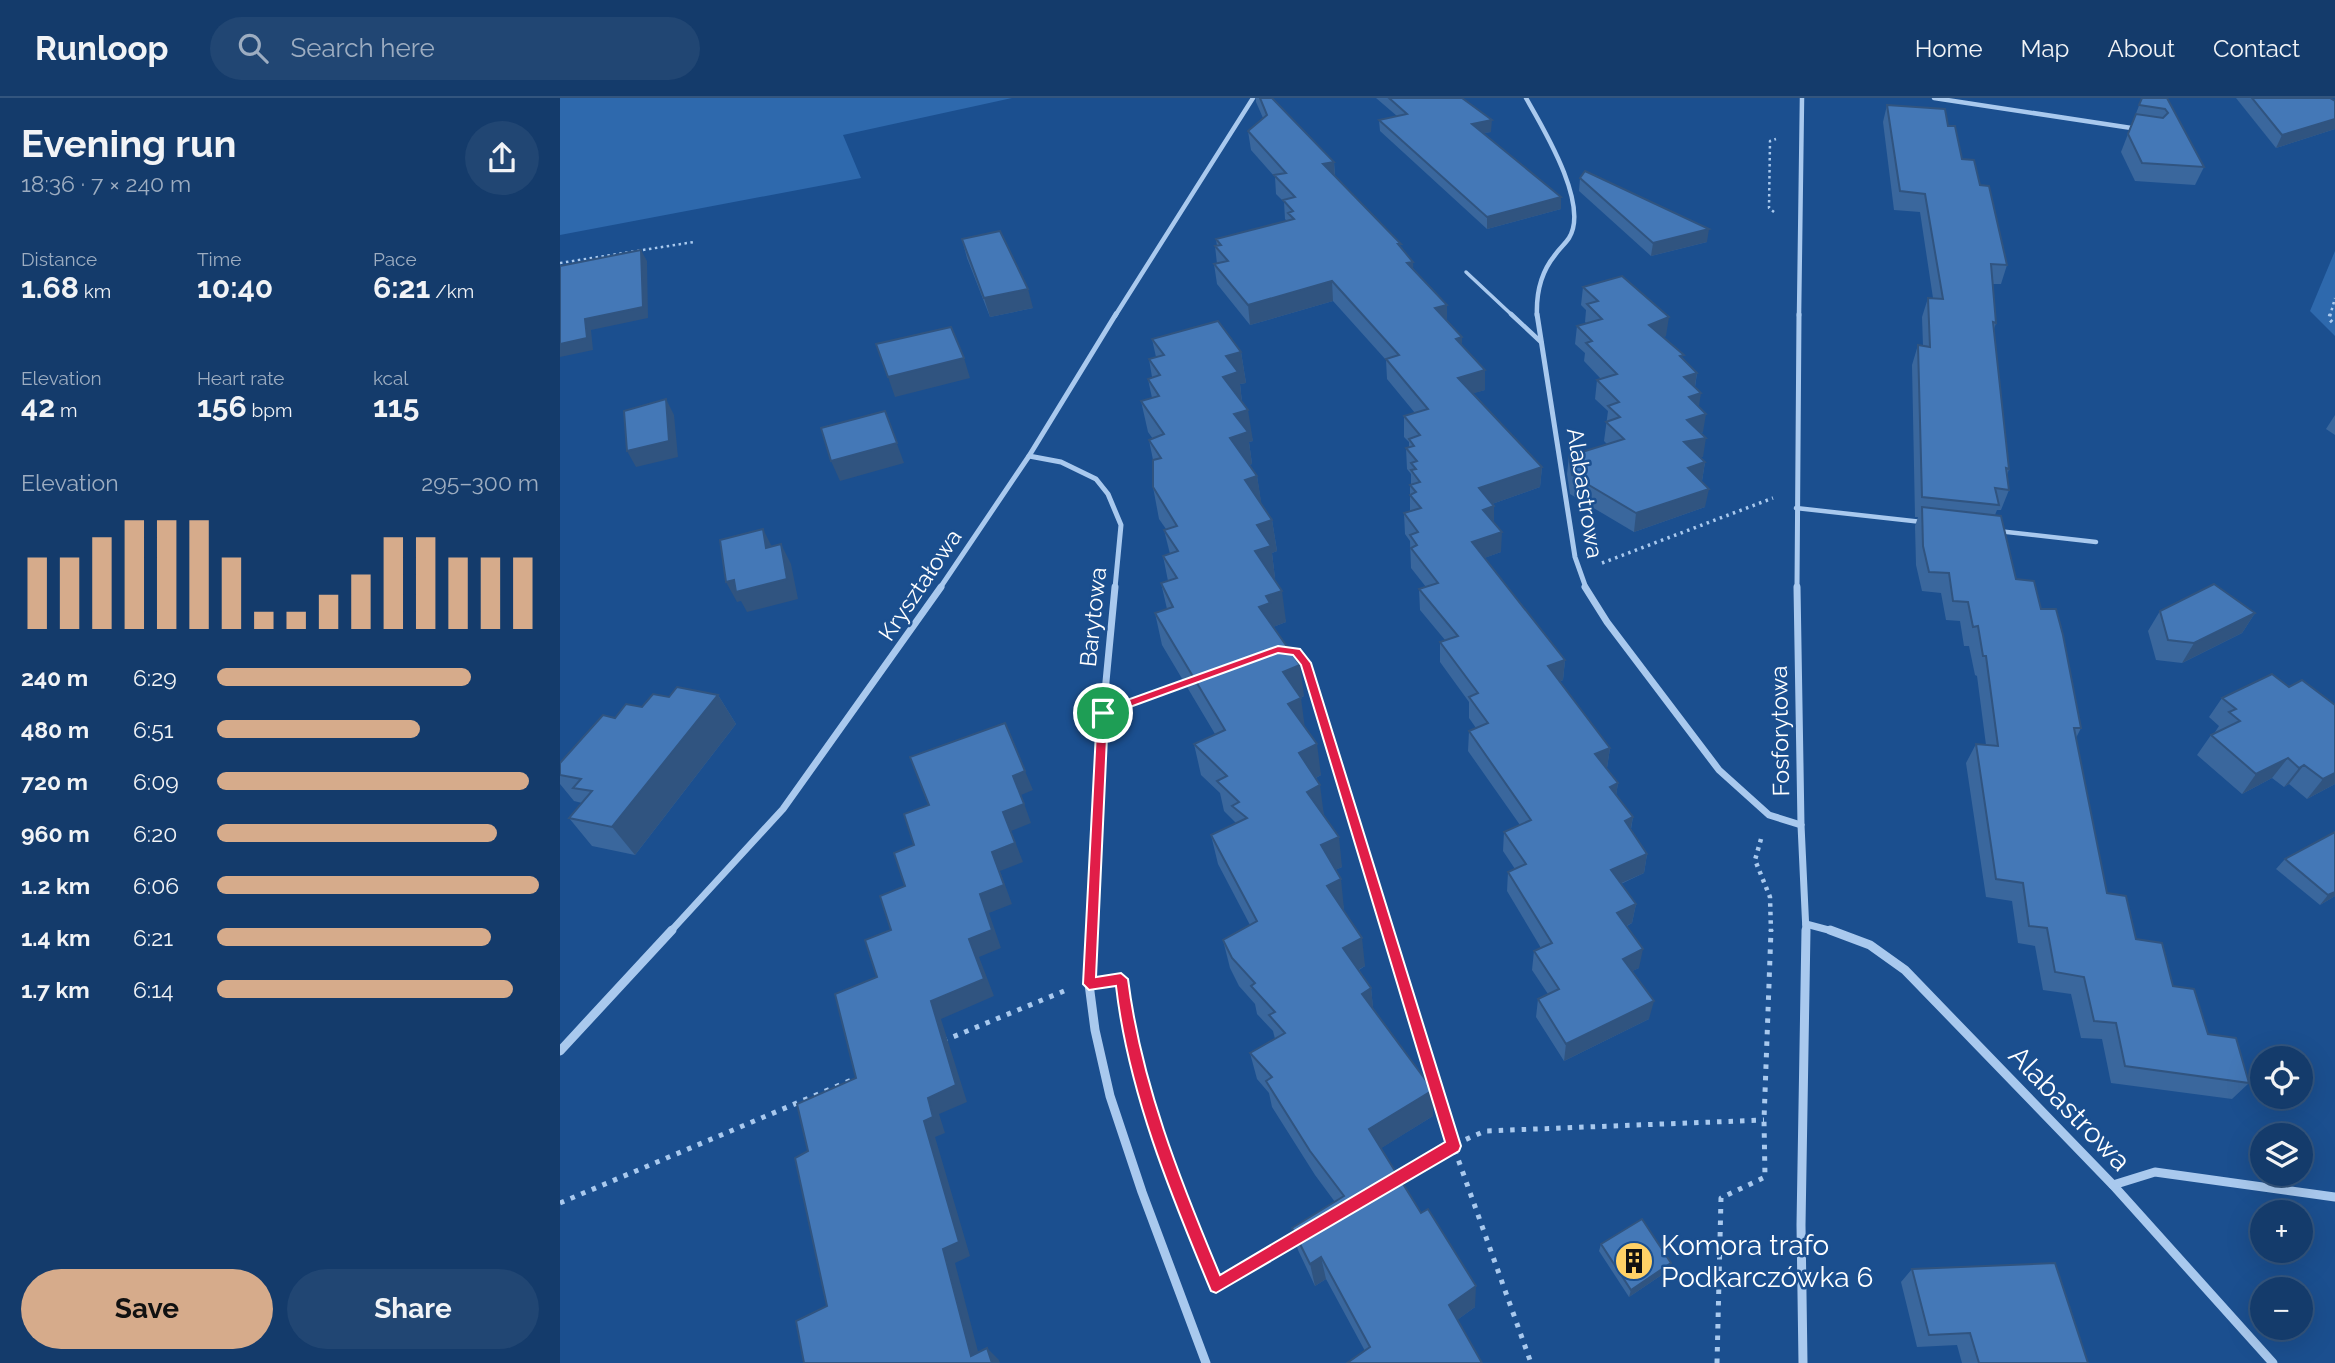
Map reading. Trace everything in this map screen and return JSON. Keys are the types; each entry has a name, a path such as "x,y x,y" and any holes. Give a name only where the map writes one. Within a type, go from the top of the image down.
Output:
{"street":[{"name":"Kryształowa","path":"560,1049 783,809 919,620 1029,456 1137,279 1253,98"},
{"name":"Alabastrowa","path":"1526,98 1567,184 1575,211 1575,224 1570,237 1551,260 1541,279 1537,313 1578,572 1607,622 1719,770 1769,814 1801,825"},
{"name":"Fosforytowa","path":"1802,98 1796,508 1801,825 1806,924 1801,1225 1802,1363"},
{"path":"1934,98 2143,130"},
{"name":"Barytowa","path":"1029,456 1061,463 1096,479 1108,494 1121,525 1103,713 1089,984 1110,1096 1142,1192 1206,1363"},
{"name":"Alabastrowa","path":"1806,924 1851,935 1879,948 1905,970 2113,1185 2273,1363"},
{"path":"2113,1185 2155,1172 2335,1197"}],"lane":[{"path":"1466,272 1541,342"},
{"path":"1796,508 1933,523"},
{"path":"1987,530 2096,542"}],"path":[{"path":"560,263 694,242"},
{"path":"2335,298 2329,319 2335,325"},
{"path":"1578,572 1773,498"},
{"path":"1278,649 1296,652 1306,663 1453,1146 1531,1363"},
{"path":"1103,713 1203,677"},
{"path":"1717,1363 1721,1198 1765,1177 1770,897 1755,860 1769,814"},
{"path":"929,1047 1070,988 1121,979 1128,1028 1172,1178 1216,1286 1311,1230"},
{"path":"560,1203 865,1074"},
{"path":"1394,1181 1453,1146 1485,1131 1764,1119"}],"shaded area":[{"path":"560,98 1012,98 843,135 861,178 560,235"},
{"path":"2335,251 2335,336 2310,311"}],"building":[{"path":"1260,98 1272,98 1334,162 1323,164 1401,244 1398,244 1413,262 1407,263 1447,305 1435,308 1462,337 1456,339 1485,370 1458,378 1542,467 1479,488 1494,506 1483,510 1502,532 1472,542 1565,660 1548,666 1610,748 1595,754 1618,783 1610,787 1633,817 1625,821 1647,854 1611,870 1636,904 1617,913 1643,949 1623,959 1654,1001 1566,1044 1538,999 1559,989 1534,951 1552,943 1508,872 1526,864 1504,832 1531,820 1469,731 1488,723 1469,697 1478,693 1440,642 1458,636 1419,589 1438,583 1411,548 1417,545 1410,535 1418,532 1404,513 1421,508 1410,495 1416,492 1410,485 1420,482 1411,470 1416,469 1411,463 1417,461 1406,448 1414,446 1409,439 1420,435 1404,416 1428,409 1386,359 1399,355 1332,281 1248,305 1214,264 1228,261 1215,246 1221,245 1216,239 1294,219 1288,213 1293,211 1283,200 1295,197 1274,175 1286,173 1248,131 1267,115"},
{"path":"1389,98 1462,98 1492,120 1472,124 1561,197 1487,217 1379,120 1407,114"},
{"path":"2142,98 2167,98 2204,167 2142,163 2128,134 2136,114 2163,118 2168,113 2165,109 2139,105"},
{"path":"2252,98 2330,98 2335,101 2335,119 2282,135"},
{"path":"1887,105 1945,109 1948,126 1955,126 1962,159 1974,160 1980,185 1989,186 2007,265 1991,264 1996,323 1993,322 2009,469 2006,468 2009,490 1995,488 1999,505 1922,497 1918,345 1930,347 1928,298 1943,299 1925,194 1900,191"},
{"path":"1585,171 1709,229 1653,243 1580,178"},
{"path":"1000,231 1028,289 984,298 962,239"},
{"path":"641,250 643,307 585,319 587,338 560,344 560,266"},
{"path":"1622,276 1669,317 1649,325 1684,355 1680,356 1697,373 1684,377 1701,393 1689,397 1706,414 1687,420 1706,438 1684,442 1705,462 1688,468 1709,489 1636,513 1572,475 1569,456 1624,439 1606,422 1620,417 1608,406 1619,402 1597,380 1617,374 1586,343 1592,341 1577,326 1602,319 1587,304 1598,301 1583,287"},
{"path":"1218,321 1241,352 1226,356 1238,372 1223,377 1248,410 1234,414 1248,432 1230,438 1257,476 1245,480 1272,520 1257,525 1271,546 1255,551 1282,591 1266,596 1270,603 1259,607 1300,665 1283,672 1301,698 1288,704 1317,744 1299,753 1320,785 1307,792 1339,837 1321,845 1341,879 1327,886 1362,938 1343,948 1371,988 1362,994 1433,1090 1369,1129 1421,1213 1428,1209 1476,1286 1449,1305 1482,1363 1347,1363 1370,1347 1321,1257 1310,1264 1292,1228 1344,1196 1310,1151 1266,1081 1272,1077 1250,1053 1285,1033 1269,1015 1275,1012 1251,986 1255,983 1232,958 1223,940 1257,921 1211,835 1247,818 1232,806 1239,802 1217,781 1227,776 1194,744 1225,730 1155,613 1173,607 1161,583 1177,578 1163,556 1178,551 1164,530 1177,526 1153,487 1153,460 1161,458 1149,440 1164,434 1141,401 1159,396 1148,379 1160,375 1149,359 1164,355 1152,339"},
{"path":"951,327 964,358 888,377 876,344"},
{"path":"666,399 669,441 627,451 624,411"},
{"path":"885,411 897,443 831,461 821,428"},
{"path":"1922,507 2001,516 2016,579 2034,581 2041,609 2056,609 2081,728 2074,728 2107,893 2126,896 2136,939 2162,943 2173,986 2194,989 2208,1034 2236,1038 2249,1083 2125,1066 2116,1023 2094,1021 2084,977 2055,972 2047,928 2029,926 2023,883 1996,879 1976,744 1998,746 1986,656 1983,656 1978,626 1973,627 1968,602 1953,601 1949,573 1929,572 1923,546"},
{"path":"763,529 766,548 781,544 787,579 736,592 734,580 726,582 720,540"},
{"path":"2214,584 2255,613 2194,643 2168,640 2160,611"},
{"path":"2272,674 2289,687 2302,680 2335,705 2335,773 2323,779 2304,765 2299,768 2288,758 2256,774 2211,735 2240,721 2229,712 2236,709 2222,698"},
{"path":"677,687 718,695 612,827 569,818 592,791 573,788 581,779 560,775 560,763 603,715 615,718 626,704 642,707 653,694 669,697"},
{"path":"1005,723 1025,771 1013,776 1024,804 1003,812 1015,843 992,852 1004,885 980,894 992,930 969,939 984,979 931,1001 956,1085 928,1098 933,1117 924,1121 959,1242 943,1249 971,1356 987,1348 992,1363 804,1363 796,1321 827,1306 795,1158 808,1151 797,1104 856,1078 835,994 877,977 865,940 891,930 880,896 905,886 894,853 914,845 904,814 929,805 910,757"},
{"path":"2335,832 2335,892 2328,895 2285,859"},
{"name":"Komora trafo Podkarczówka 6","path":"1642,1219 1671,1263 1631,1290 1601,1244"},
{"path":"2055,1263 2088,1363 1979,1363 1970,1333 1929,1335 1912,1269"}],"place":[{"name":"Komora trafo Podkarczówka 6","path":"1634,1261"}],"route":[{"path":"1278,649 1296,652 1306,663 1453,1146 1216,1286 1172,1178 1128,1028 1121,979 1089,984 1103,713 1278,649"}]}
